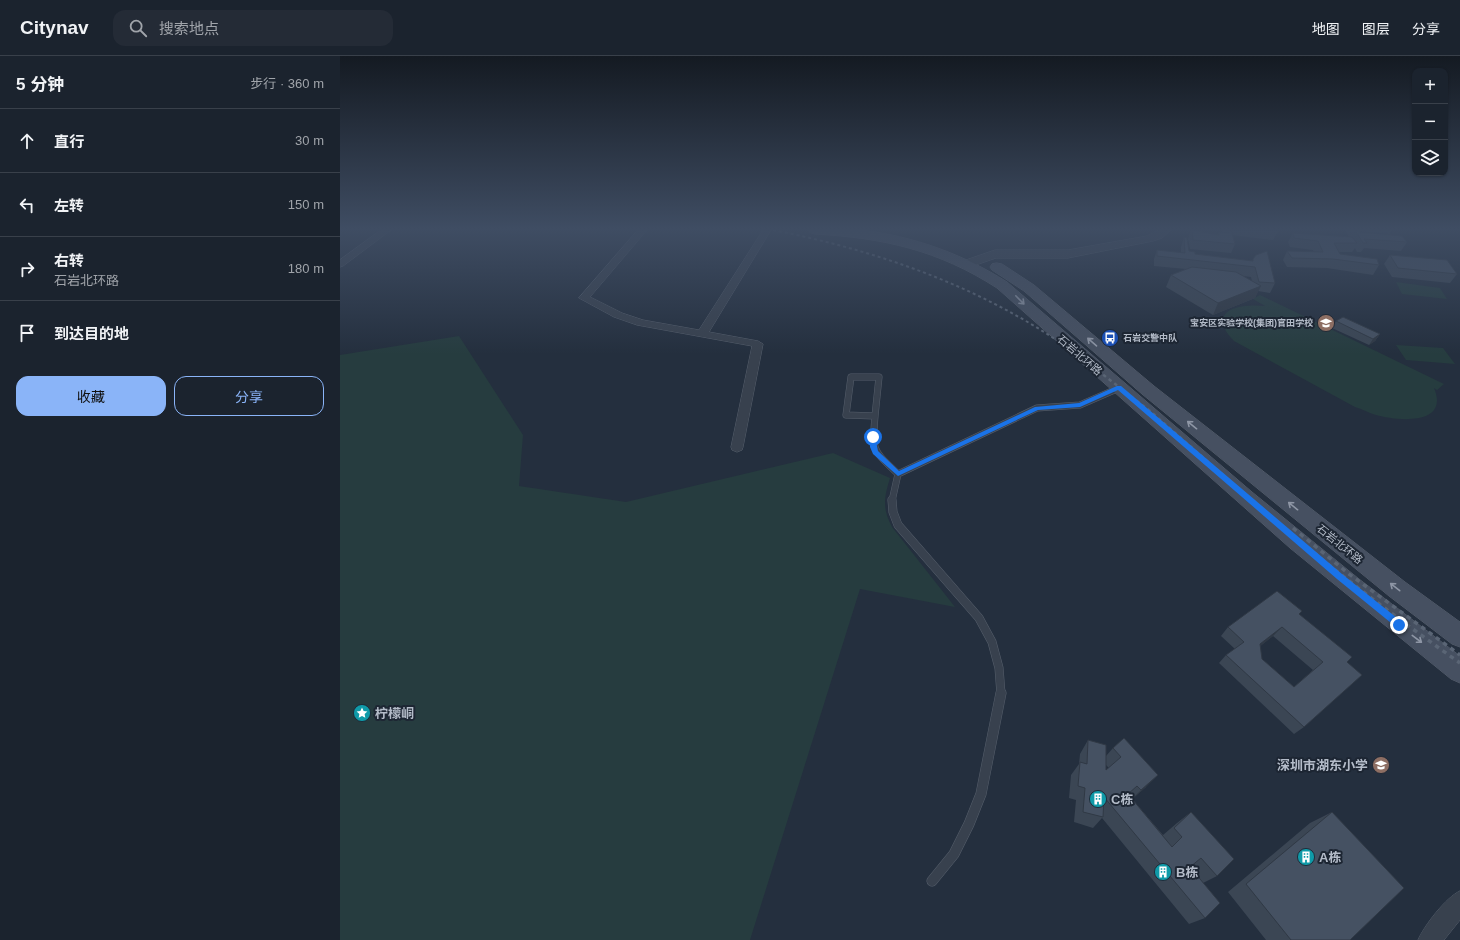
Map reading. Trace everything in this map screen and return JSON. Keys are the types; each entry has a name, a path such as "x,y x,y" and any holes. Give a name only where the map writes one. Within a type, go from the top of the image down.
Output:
{"main road":[{"name":"石岩北环路","path":"984,271 1008,289 1036,316 1339,577 1460,671"},
{"name":"石岩北环路","path":"999,271 1015,278 1029,288 1148,390 1397,589 1460,636"}],"street":[{"path":"608,271 584,298 618,315 641,323 758,344 737,447"},
{"path":"702,334 741,271"},
{"path":"1429,940 1460,902"}],"lane":[{"path":"876,416 846,415 851,377 879,377 876,416 872,442 873,447 879,456 898,474"},
{"path":"898,474 1037,408 1080,405 1119,388"},
{"path":"898,474 892,501 892,510 896,520 979,618 992,642 999,668 1001,696 981,794 969,824 954,854 932,881"}],"green space":[{"path":"1396,282 1440,288 1447,299 1402,294"},
{"path":"1260,295 1444,384 1437,390 1434,388 1437,400 1435,409 1428,415 1408,419 1396,419 1373,414 1355,407 1234,341 1226,331 1223,322 1224,316 1228,311 1236,308 1255,305 1265,306 1253,299"},
{"path":"459,336 523,435 519,486 626,502 833,453 890,478 885,497 885,508 892,527 955,607 860,589 750,940 340,940 340,355"},
{"path":"1396,345 1443,348 1455,364 1406,360"}],"building":[{"path":"1181,271 1236,272 1261,286 1218,303 1171,275"},
{"path":"1256,271 1272,271 1275,283 1259,282"},
{"path":"1430,271 1455,271 1457,274"},
{"path":"1343,317 1380,334 1373,339 1336,321"},
{"path":"1277,591 1302,611 1299,614 1352,657 1347,662 1362,675 1304,727 1226,655 1244,642 1228,627","holes":["1282,627 1323,662 1294,687 1262,659 1260,644"]},
{"path":"1124,738 1158,775 1141,790 1137,786 1128,794 1172,847 1182,837 1174,828 1191,812 1234,859 1217,876 1201,858 1190,867 1220,903 1205,918 1104,797 1103,817 1083,812 1085,788 1078,786 1080,762 1087,764 1088,740 1106,745 1106,770 1121,757 1113,748"},
{"name":"A栋","path":"1332,812 1404,888 1350,940 1291,940 1246,884"}],"railway":[{"path":"920,271 966,290 1002,308 1071,350"},
{"path":"1070,349 1150,411 1253,501"},
{"path":"1252,500 1302,543 1354,584 1460,663"},
{"path":"1293,528 1349,574 1460,655"}],"place":[{"name":"宝安区实验学校(集团)官田学校","path":"1326,323"},
{"name":"石岩交警中队","path":"1110,338"},
{"name":"柠檬峒","path":"362,713"},
{"name":"深圳市湖东小学","path":"1381,765"},
{"name":"C栋","path":"1098,799"},
{"name":"A栋","path":"1306,857"},
{"name":"B栋","path":"1163,872"}],"route":[{"path":"873,437 872,442 876,452 898,474 1037,408 1080,405 1119,388 1339,577 1399,625"}]}
